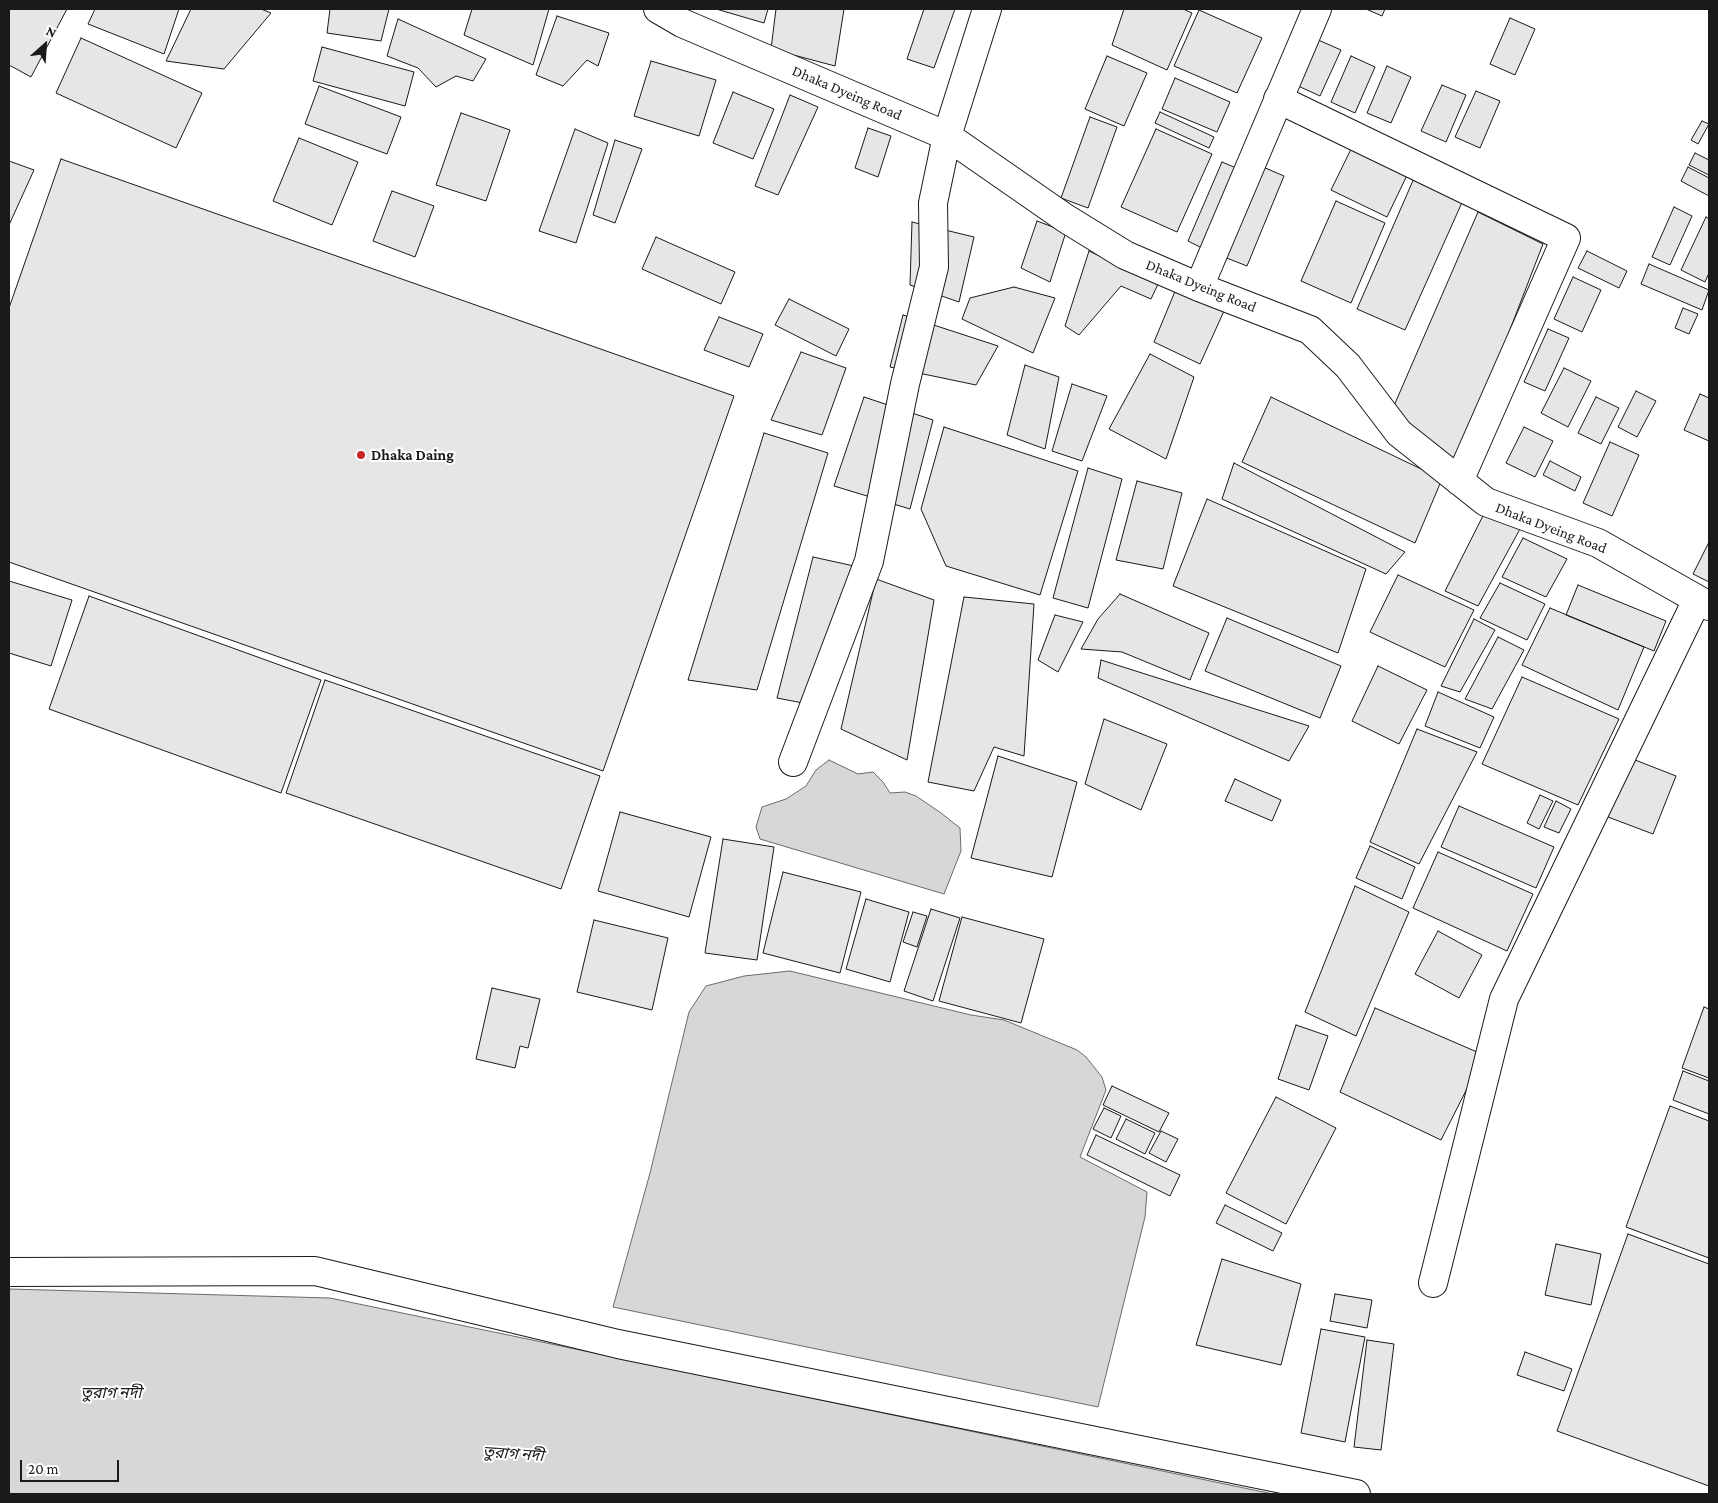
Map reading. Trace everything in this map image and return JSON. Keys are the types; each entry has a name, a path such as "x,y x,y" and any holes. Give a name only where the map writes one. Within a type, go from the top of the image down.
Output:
{"street":[{"name":"Dhaka Dyeing Road","path":"658,9 682,23 947,136 1065,218 1125,255 1199,287 1310,330 1348,366 1399,433 1486,502 1598,543 1703,603"},
{"path":"793,762 869,561 904,384 934,267 933,203 947,136 987,9"},
{"path":"1199,287 1317,9"},
{"path":"1278,99 1566,238 1459,480"},
{"path":"1433,1282 1504,998 1703,603"},
{"path":"9,1272 315,1271 618,1344 1356,1494"}],"water":[{"path":"829,760 858,774 873,772 890,793 905,792 916,796 960,828 961,851 944,894 760,839 756,827 762,807 786,799 806,786 816,770"},
{"path":"790,971 971,1015 1004,1020 1077,1050 1086,1057 1102,1077 1106,1090 1080,1157 1147,1192 1145,1217 1098,1407 613,1307 650,1173 689,1012 706,986 744,976"},
{"name":"তুরাগ নদী","path":"9,1289 330,1298 1273,1494 9,1494"}],"building":[{"path":"9,9 67,9 31,77 9,65"},
{"path":"95,9 179,9 164,54 88,24"},
{"path":"191,9 261,9 271,13 224,69 166,61"},
{"path":"330,9 389,9 381,41 327,33"},
{"path":"472,9 549,9 533,65 464,35"},
{"path":"716,9 768,9 764,23"},
{"path":"776,9 844,9 835,66 771,49"},
{"path":"924,9 955,9 934,68 907,59"},
{"path":"1124,9 1183,9 1192,13 1167,70 1112,45"},
{"path":"1366,9 1385,9 1382,16"},
{"path":"1199,10 1262,38 1237,93 1174,66"},
{"path":"557,16 609,33 598,66 587,60 563,86 536,75"},
{"path":"1510,18 1535,29 1515,75 1490,64"},
{"path":"398,19 486,59 473,81 456,76 436,87 418,68 387,56"},
{"path":"81,38 202,93 176,148 56,93"},
{"path":"1316,39 1341,50 1320,96 1296,85"},
{"path":"322,47 414,72 405,106 313,81"},
{"path":"1107,56 1147,73 1124,126 1085,109"},
{"path":"1351,56 1375,67 1355,113 1331,102"},
{"path":"651,61 716,80 699,136 634,116"},
{"path":"1387,66 1411,77 1391,123 1367,113"},
{"path":"1175,78 1230,102 1217,132 1162,109"},
{"path":"1442,85 1466,95 1446,142 1421,131"},
{"path":"319,86 401,117 387,154 305,124"},
{"path":"1476,91 1500,101 1480,148 1455,137"},
{"path":"733,92 774,109 753,159 713,143"},
{"path":"790,95 818,107 778,195 755,186"},
{"path":"1160,112 1214,137 1209,148 1155,123"},
{"path":"461,113 510,130 486,201 436,185"},
{"path":"1090,117 1117,127 1088,208 1061,198"},
{"path":"1702,121 1709,124 1698,144 1691,140"},
{"path":"868,128 891,136 878,177 855,168"},
{"path":"575,129 608,143 576,243 539,231"},
{"path":"1156,129 1212,154 1177,232 1121,207"},
{"path":"299,138 358,162 332,225 273,201"},
{"path":"615,140 642,149 615,223 593,215"},
{"path":"1354,143 1410,169 1387,217 1331,190"},
{"path":"1695,153 1709,160 1709,175 1689,165"},
{"name":"Dhaka Daing","path":"61,159 734,396 603,771 9,562 9,308"},
{"path":"9,161 34,170 9,225"},
{"path":"1222,162 1241,170 1206,250 1188,241"},
{"path":"1256,164 1284,176 1247,266 1219,255"},
{"path":"1688,167 1709,178 1709,196 1681,181"},
{"path":"1415,176 1464,198 1405,330 1357,309"},
{"path":"392,191 434,206 415,257 373,241"},
{"path":"1336,201 1385,223 1351,303 1301,281"},
{"path":"1674,207 1692,216 1670,265 1652,257"},
{"path":"1478,212 1543,244 1457,467 1393,408"},
{"path":"1706,217 1709,219 1709,273 1705,282 1681,270"},
{"path":"1037,221 1066,232 1050,282 1021,268"},
{"path":"912,222 974,237 959,302 910,285"},
{"path":"656,237 735,272 721,304 642,269"},
{"path":"1089,251 1158,284 1151,299 1121,286 1079,335 1065,326"},
{"path":"1587,251 1627,271 1619,288 1578,268"},
{"path":"1649,264 1709,290 1702,310 1641,284"},
{"path":"1573,277 1601,290 1582,332 1554,319"},
{"path":"1014,287 1055,298 1033,353 962,319 970,298"},
{"path":"1176,289 1224,311 1200,364 1154,342"},
{"path":"789,299 849,329 836,356 775,325"},
{"path":"1683,308 1698,314 1689,334 1675,328"},
{"path":"903,315 998,346 976,385 890,367"},
{"path":"719,317 763,334 749,367 704,350"},
{"path":"1548,329 1569,338 1545,391 1524,382"},
{"path":"801,352 846,368 822,435 771,420"},
{"path":"1150,354 1194,377 1166,459 1109,429"},
{"path":"1025,365 1059,377 1045,449 1007,435"},
{"path":"1564,368 1591,381 1568,427 1541,413"},
{"path":"1072,384 1107,396 1082,461 1052,451"},
{"path":"1636,391 1656,401 1637,437 1618,427"},
{"path":"1700,394 1709,398 1709,441 1684,430"},
{"path":"864,397 933,420 910,509 834,486"},
{"path":"1271,397 1442,479 1415,543 1242,462"},
{"path":"1596,397 1619,408 1601,444 1578,433"},
{"path":"944,427 1078,471 1040,595 946,566 921,509"},
{"path":"1524,427 1553,441 1535,477 1506,463"},
{"path":"764,433 828,453 757,690 688,680"},
{"path":"1610,442 1639,455 1612,516 1583,503"},
{"path":"1550,461 1581,477 1575,491 1543,475"},
{"path":"1234,463 1405,552 1386,574 1222,499"},
{"path":"1088,468 1122,479 1088,608 1053,598"},
{"path":"1137,481 1182,493 1163,569 1116,560"},
{"path":"1492,498 1526,518 1478,606 1445,591"},
{"path":"1207,499 1366,569 1338,653 1173,586"},
{"path":"1523,538 1567,559 1546,597 1502,577"},
{"path":"1709,542 1709,582 1693,574"},
{"path":"813,557 854,566 803,703 777,698"},
{"path":"1398,575 1474,610 1445,667 1370,632"},
{"path":"876,579 934,600 907,760 841,729"},
{"path":"9,581 72,600 51,666 9,653"},
{"path":"1500,583 1545,604 1527,640 1480,618"},
{"path":"1578,585 1666,621 1654,651 1566,615"},
{"path":"1120,594 1209,633 1190,680 1122,652 1081,649 1098,619"},
{"path":"89,596 321,680 281,793 49,709"},
{"path":"964,597 1034,604 1024,756 994,747 974,791 928,782"},
{"path":"1550,608 1644,647 1618,710 1522,665"},
{"path":"1055,615 1083,622 1058,672 1038,660"},
{"path":"1227,618 1341,666 1320,718 1205,671"},
{"path":"1474,619 1495,630 1460,692 1441,686"},
{"path":"1498,637 1524,650 1492,709 1465,699"},
{"path":"1101,660 1309,726 1289,761 1098,678"},
{"path":"1378,666 1427,690 1399,744 1352,721"},
{"path":"1522,677 1619,719 1578,805 1482,764"},
{"path":"325,680 600,776 561,889 286,793"},
{"path":"1438,692 1494,717 1480,748 1425,726"},
{"path":"1104,719 1167,744 1141,810 1085,784"},
{"path":"1417,729 1477,752 1419,864 1370,842"},
{"path":"998,756 1077,782 1052,877 971,858"},
{"path":"1630,758 1676,776 1653,834 1608,817"},
{"path":"1235,779 1281,800 1272,821 1225,801"},
{"path":"1540,795 1553,801 1539,829 1527,823"},
{"path":"1556,801 1571,809 1559,833 1544,827"},
{"path":"1459,806 1554,847 1536,888 1441,847"},
{"path":"620,812 711,837 689,917 598,891"},
{"path":"723,839 774,847 757,960 705,953"},
{"path":"1370,846 1415,867 1402,899 1356,878"},
{"path":"1438,852 1533,894 1507,951 1413,908"},
{"path":"783,872 861,892 840,973 763,953"},
{"path":"1355,886 1409,912 1356,1036 1305,1012"},
{"path":"866,899 909,912 890,982 846,969"},
{"path":"931,909 960,918 933,1001 904,991"},
{"path":"913,912 927,916 917,947 903,942"},
{"path":"962,917 1044,939 1021,1023 939,1001"},
{"path":"594,920 668,938 652,1010 577,992"},
{"path":"1438,931 1482,955 1459,998 1415,974"},
{"path":"492,988 540,999 528,1048 520,1046 515,1068 476,1059"},
{"path":"1704,1007 1709,1009 1709,1078 1682,1068"},
{"path":"1375,1008 1484,1055 1441,1140 1340,1092"},
{"path":"1296,1025 1328,1036 1309,1090 1278,1079"},
{"path":"1683,1071 1709,1081 1709,1114 1673,1100"},
{"path":"1112,1086 1169,1113 1159,1132 1103,1105"},
{"path":"1276,1097 1336,1128 1286,1224 1226,1193"},
{"path":"1670,1106 1709,1121 1709,1258 1626,1227"},
{"path":"1104,1108 1121,1116 1111,1138 1093,1129"},
{"path":"1126,1119 1155,1133 1145,1154 1116,1139"},
{"path":"1161,1131 1178,1139 1166,1162 1149,1153"},
{"path":"1096,1135 1180,1175 1170,1196 1087,1155"},
{"path":"1225,1205 1282,1233 1273,1251 1216,1223"},
{"path":"1628,1234 1709,1264 1709,1486 1557,1431"},
{"path":"1556,1244 1601,1254 1591,1305 1545,1295"},
{"path":"1222,1259 1301,1284 1281,1365 1196,1345"},
{"path":"1335,1294 1372,1300 1367,1328 1330,1321"},
{"path":"1321,1329 1365,1337 1345,1442 1301,1433"},
{"path":"1367,1340 1394,1344 1381,1450 1354,1447"},
{"path":"1525,1352 1572,1369 1564,1391 1517,1375"}],"place":[{"name":"Dhaka Daing","path":"361,455"}]}
